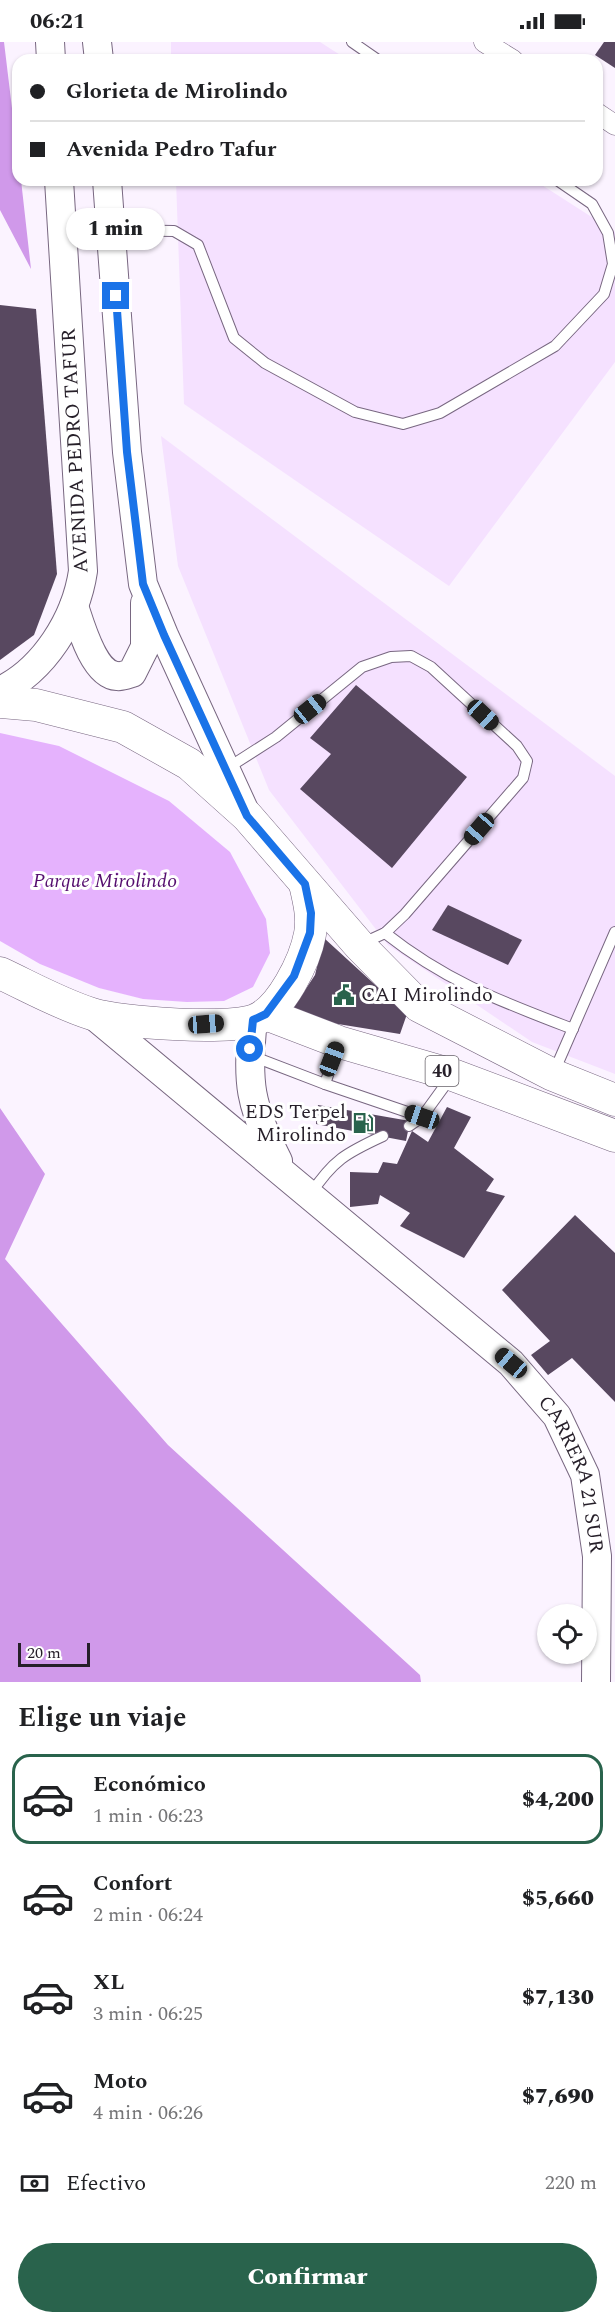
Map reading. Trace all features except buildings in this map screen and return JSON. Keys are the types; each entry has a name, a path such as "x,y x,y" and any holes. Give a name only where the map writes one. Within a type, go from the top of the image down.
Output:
{"main road":[{"name":"AVENIDA PEDRO TAFUR","path":"0,691 14,684 45,658 74,606 83,571 59,186"},
{"path":"74,606 87,643 106,673 117,676 132,673 145,647 143,584 127,452 107,186"},
{"path":"143,584 247,816"},
{"name":"40","path":"0,702 36,705 123,727 189,764 247,816 305,884 372,939 419,1006 553,1075 615,1100"},
{"name":"40","path":"259,1017 294,976 304,955 310,933 311,913 305,884"},
{"name":"40","path":"0,973 92,1014 138,1022 206,1024 259,1017 453,1075 615,1136"},
{"name":"CARRERA 21 SUR","path":"92,1014 511,1363 557,1416 585,1475 596,1544 596,1682"},
{"name":"CARRERA 21 SUR","path":"259,1017 250,1056 253,1108 283,1171"}],"street":[{"path":"484,42 503,54"}],"lane":[{"path":"352,42 369,54"},
{"path":"111,230 174,231 198,245 234,338 265,363 355,412 403,424 440,413 555,346 604,294 613,264 608,233 592,204 565,186"},
{"path":"225,769 276,737 362,668 391,657 411,656 431,668 517,747 527,761 523,778 412,905 372,939 477,992 573,1029"},
{"path":"553,1075 615,932"},
{"path":"325,1084 339,1042"},
{"path":"250,1056 422,1117"},
{"path":"409,1126 422,1117 453,1075"},
{"path":"310,1195 324,1174 345,1153 383,1136"}],"shaded area":[{"path":"0,42 4,42 12,108 12,186 22,186 31,269 0,210"},
{"path":"171,42 320,42 339,54 171,54"},
{"path":"176,186 543,186 615,232 615,362 449,586 184,404"},
{"path":"161,436 615,776 615,1074 532,1042 388,945 269,790 178,566"},
{"path":"0,1108 45,1174 5,1259 168,1445 420,1675 421,1682 0,1682"}],"green space":[{"name":"Parque Mirolindo","path":"0,733 59,746 169,801 230,852 266,919 270,953 253,987 224,1001 187,1002 143,999 99,988 40,964 0,941"}],"place":[{"name":"CAI Mirolindo","path":"344,995"},
{"name":"EDS Terpel Mirolindo","path":"363,1123"}],"route":[{"path":"116,296 127,452 143,584 247,816 305,884 311,913 310,933 304,955 282,996 266,1014 253,1020 250,1049"}]}
